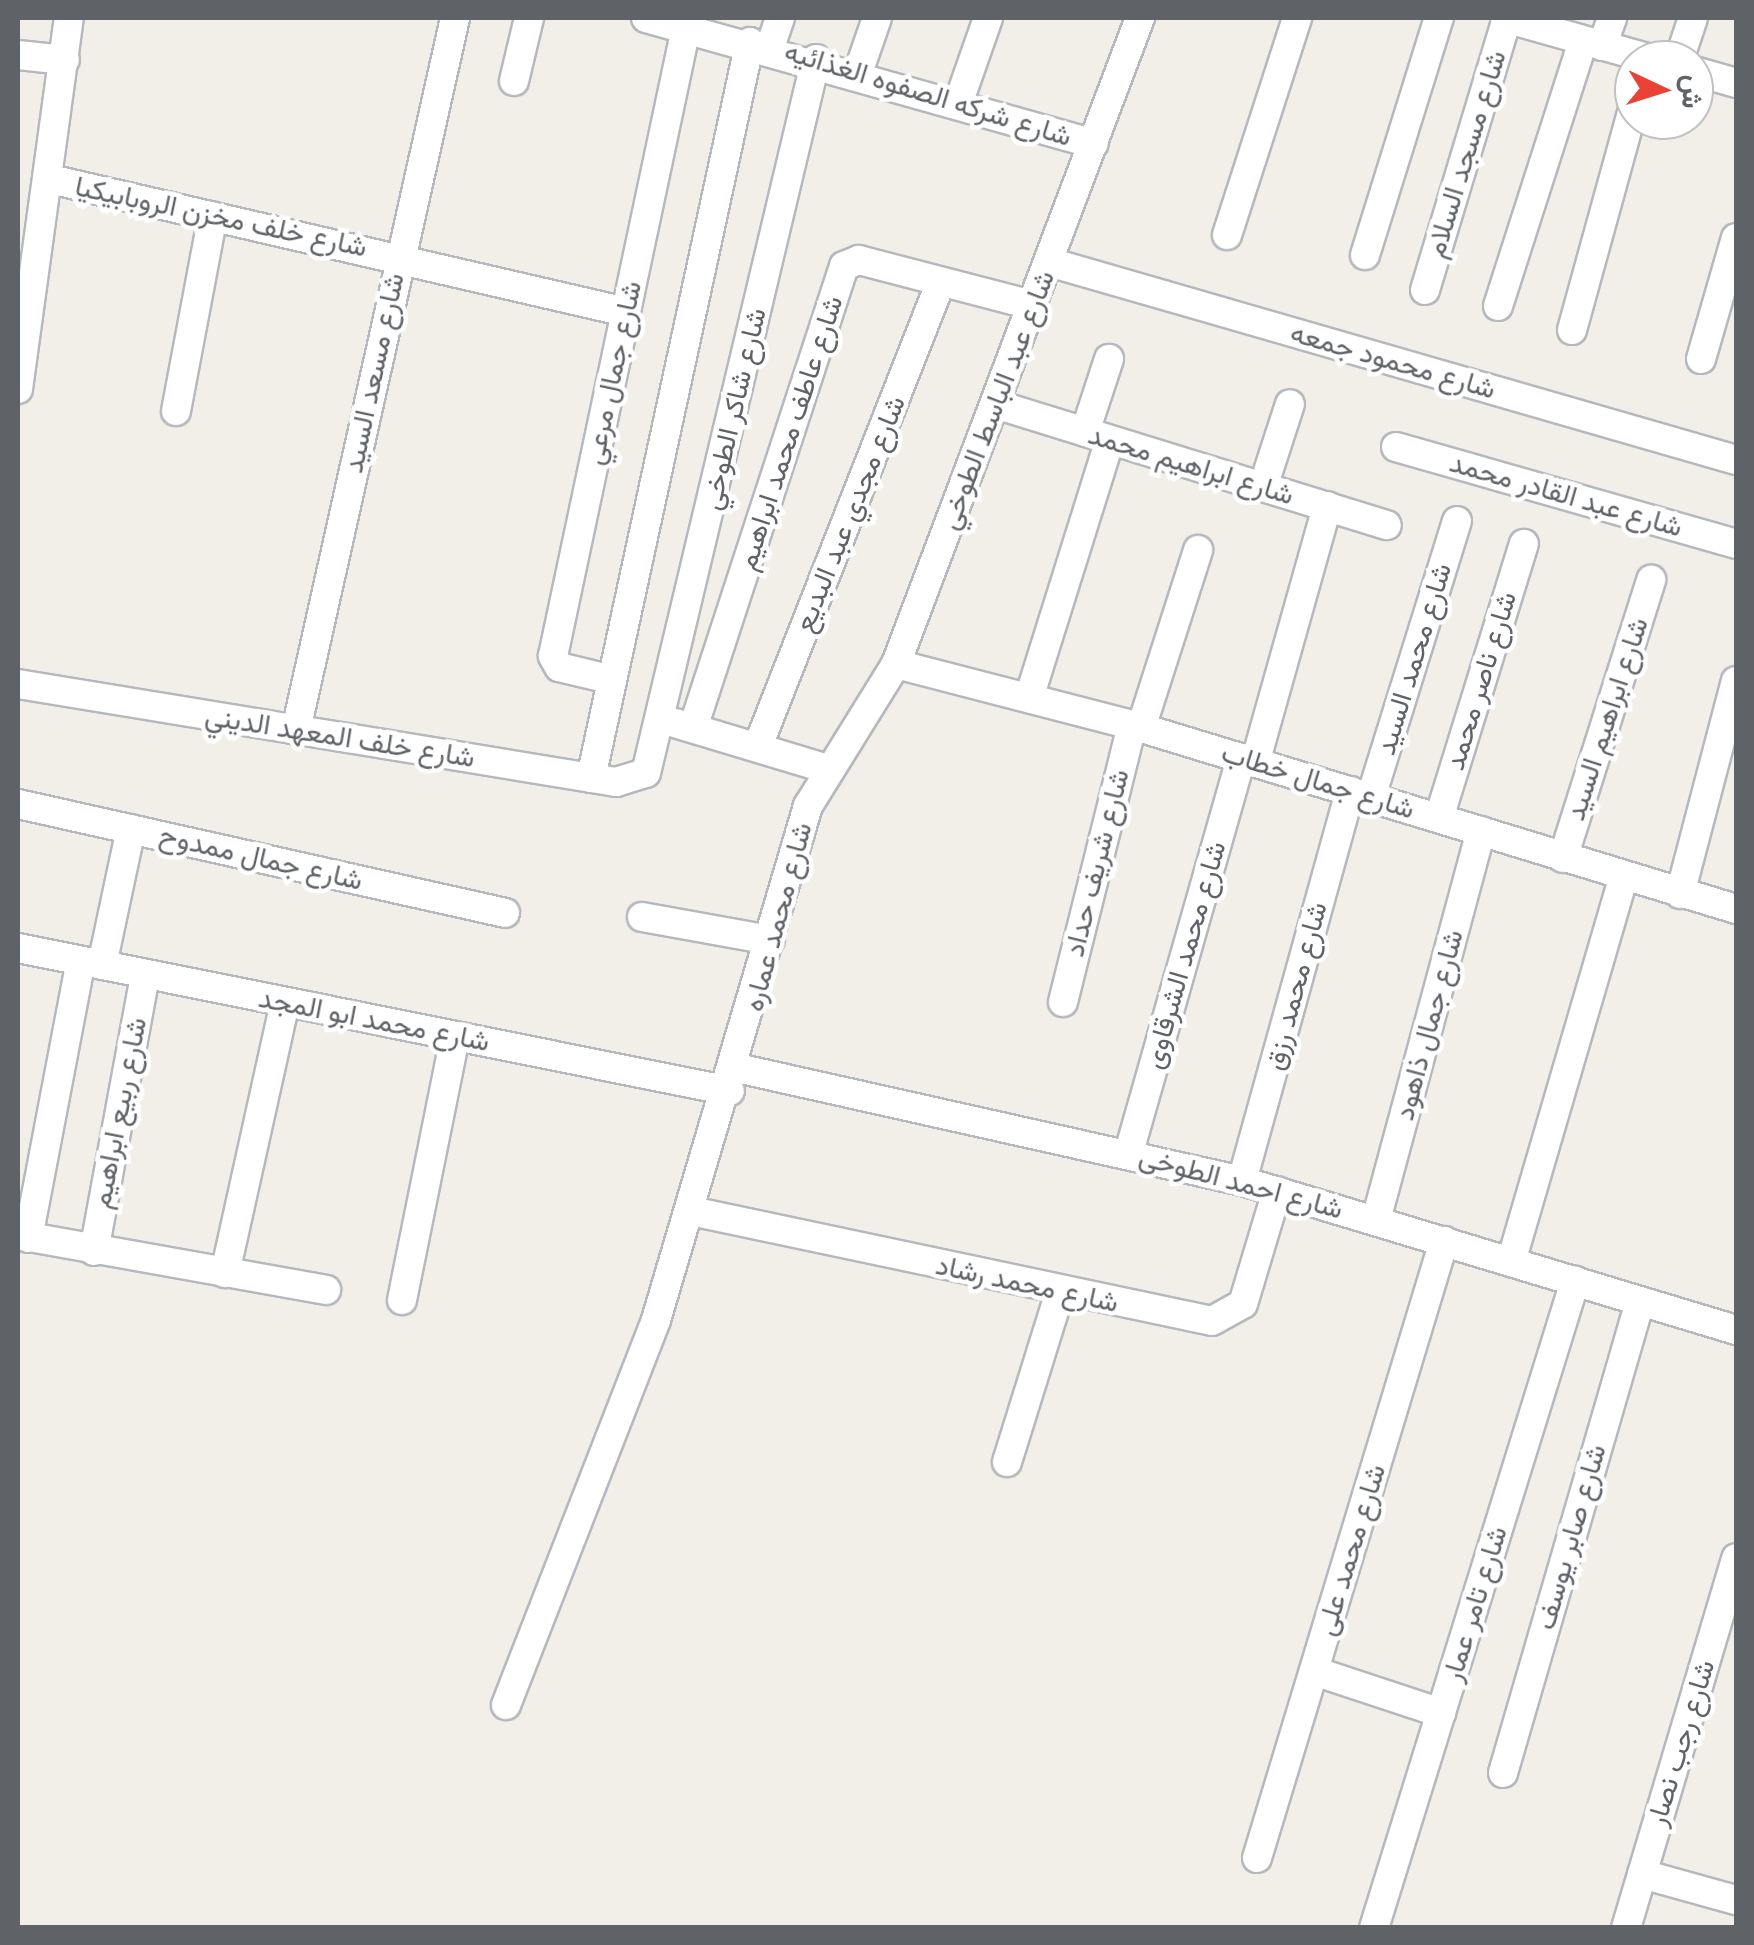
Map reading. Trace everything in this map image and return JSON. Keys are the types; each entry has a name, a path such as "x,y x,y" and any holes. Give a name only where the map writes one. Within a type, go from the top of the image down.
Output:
{"street":[{"path":"18,388 50,179 68,18"},
{"name":"شارع مسعد السيد","path":"296,730 455,18"},
{"path":"514,81 529,18"},
{"name":"شارع شركه الصفوه الغذائيه","path":"646,18 859,70 1094,144"},
{"path":"590,778 760,45 780,18"},
{"path":"859,70 876,18"},
{"path":"959,102 988,18"},
{"name":"شارع عبد الباسط الطوخي","path":"827,769 896,664 1140,18"},
{"path":"1227,236 1297,18"},
{"path":"1365,255 1438,18"},
{"path":"1498,306 1593,44 1612,18"},
{"path":"1515,19 1614,50"},
{"name":"شارع مسجد السلام","path":"1426,290 1515,19"},
{"name":"شارع جمال مرعي","path":"610,680 559,666 554,656 686,28"},
{"path":"18,55 65,60"},
{"name":"شارع شاكر الطوخي","path":"654,760 816,59"},
{"path":"1572,330 1624,140"},
{"name":"شارع خلف مخزن الروبابيكيا","path":"50,179 400,256 626,312"},
{"path":"176,411 213,216"},
{"path":"1701,359 1736,238"},
{"name":"شارع عاطف محمد ابراهيم","path":"692,728 844,266 859,260 1032,305"},
{"name":"شارع محمود جمعه","path":"1049,262 1736,460"},
{"name":"شارع مجدي عبد البديع","path":"758,746 941,282"},
{"path":"1029,698 1098,436 1110,359"},
{"name":"شارع ابراهيم محمد","path":"994,404 1387,525"},
{"path":"1263,487 1290,404"},
{"name":"شارع عبد القادر محمد","path":"1396,447 1736,544"},
{"name":"شارع محمد الشرقاوى","path":"1129,1152 1327,506"},
{"name":"شارع محمد السيد","path":"1360,794 1457,521"},
{"name":"شارع ناصر محمد","path":"1439,818 1524,544"},
{"name":"شارع شريف حداد","path":"1063,1002 1137,726 1198,550"},
{"name":"شارع ابراهيم السيد","path":"1563,858 1652,580"},
{"name":"شارع جمال خطاب","path":"896,664 1137,726 1624,878 1736,909"},
{"path":"1680,894 1736,681"},
{"name":"شارع خلف المعهد الديني","path":"18,684 590,778 632,781 654,760"},
{"path":"663,720 827,769"},
{"name":"شارع محمد عماره","path":"506,1705 691,1212 733,1079 796,840 827,769"},
{"name":"شارع محمد رزق","path":"1242,1181 1360,794"},
{"name":"شارع جمال ممدوح","path":"18,804 506,913"},
{"path":"131,829 91,963 23,1237 326,1290"},
{"name":"شارع جمال ذاهود","path":"1376,1220 1481,831"},
{"path":"1511,1262 1624,878"},
{"path":"642,917 770,940"},
{"name":"شارع محمد ابو المجد","path":"18,948 455,1036 733,1079"},
{"name":"شارع ربيع ابراهيم","path":"94,1250 145,975"},
{"path":"226,1273 285,1002"},
{"path":"402,1300 455,1036"},
{"name":"شارع احمد الطوخى","path":"733,1079 1129,1152 1376,1220 1736,1330"},
{"name":"شارع محمد رشاد","path":"691,1212 1060,1292 1226,1319 1243,1304 1276,1191"},
{"name":"شارع محمد على","path":"1258,1858 1444,1241"},
{"name":"شارع تامر عمار","path":"1374,1928 1576,1281"},
{"path":"1007,1462 1060,1292"},
{"name":"شارع صابر يوسف","path":"1502,1773 1640,1301"},
{"name":"شارع رجب نصار","path":"1626,1928 1736,1558"},
{"path":"1314,1671 1441,1713"},
{"path":"1642,1874 1736,1900"}]}
